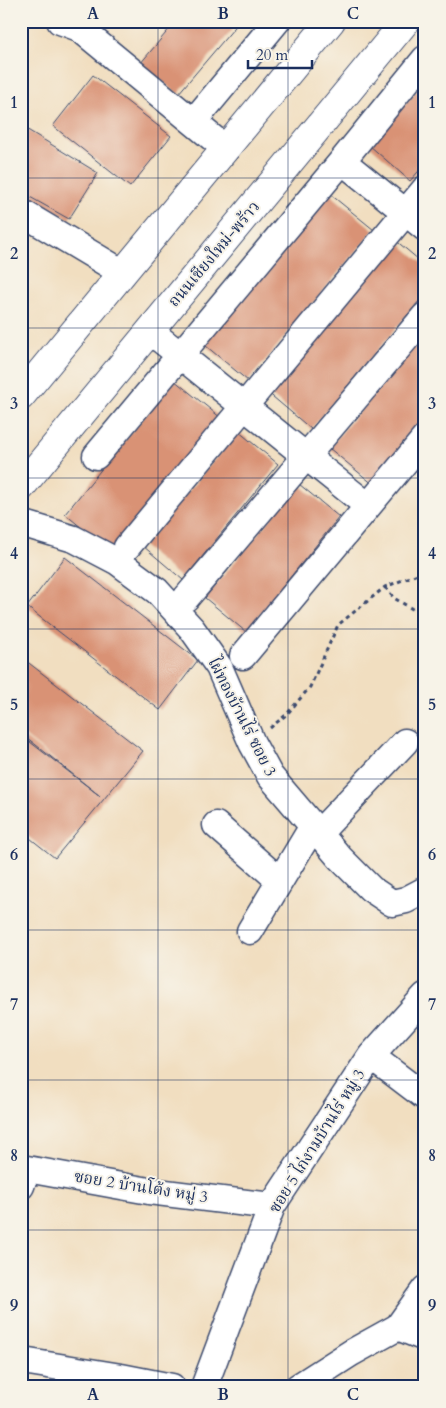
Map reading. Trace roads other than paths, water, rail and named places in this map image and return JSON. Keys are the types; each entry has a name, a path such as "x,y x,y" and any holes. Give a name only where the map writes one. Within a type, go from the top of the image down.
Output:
{"main road":[{"path":"21,396 331,21"},
{"name":"ถนนเชียงใหม่-พร้าว","path":"21,487 406,21"}],"street":[{"path":"194,121 277,21"},
{"path":"75,24 226,149"},
{"path":"96,456 425,59"},
{"path":"342,161 415,220"},
{"path":"127,547 244,406 415,220 425,189"},
{"path":"21,212 123,273"},
{"path":"186,598 425,316"},
{"path":"150,331 368,506"},
{"path":"243,656 425,438"},
{"name":"ไผ่ทองบ้านไร่ ซอย 3","path":"21,522 74,538 118,562 157,591 192,629 219,667 252,743 270,776 340,858 371,889 392,902 406,900 425,890"},
{"path":"250,931 280,881 316,829 405,742"},
{"path":"216,825 280,881"},
{"name":"ซอย 5 ไก่งามบ้านไร่ หมู่ 3","path":"204,1387 272,1206 371,1056 425,996"},
{"path":"371,1056 425,1097"},
{"name":"ซอย 2 บ้านโต้ง หมู่ 3","path":"21,1186 27,1168 149,1191 272,1206"},
{"path":"298,1387 351,1353 398,1327 425,1289"},
{"path":"398,1327 425,1338"},
{"path":"21,1363 28,1362 158,1385"}]}
